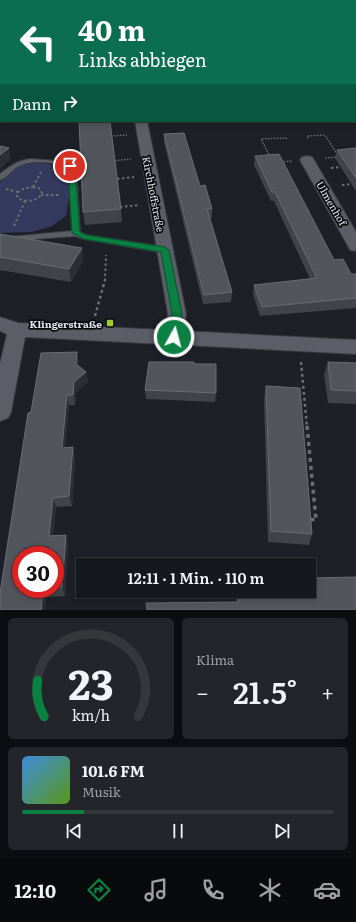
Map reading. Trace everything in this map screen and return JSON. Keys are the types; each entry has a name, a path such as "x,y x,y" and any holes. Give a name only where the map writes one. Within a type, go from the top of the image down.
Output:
{"street":[{"name":"Kirchhoffstraße","path":"141,122 177,314 174,337"},
{"name":"Ulmenhof","path":"307,160 356,246"},
{"path":"0,412 9,327 356,347"}],"lane":[{"path":"0,178 21,162 30,160 59,163 70,166 73,183 76,233"},
{"path":"4,238 76,233 84,237 165,250"}],"path":[{"path":"111,161 148,158"},
{"path":"33,187 39,188 42,192 42,195 38,199 25,201 19,199 17,196 18,192 22,189 33,187"},
{"path":"4,238 25,201"},
{"path":"94,321 106,277 107,266 105,240"},
{"path":"300,344 316,520 306,519"},
{"path":"299,423 307,424"},
{"path":"307,468 311,469"}],"shaded area":[{"path":"37,162 61,166 68,171 70,190 66,216 52,226 32,232 0,233 0,182 17,168 25,164"}],"building":[{"path":"79,122 110,122 121,209 83,212"},
{"path":"184,133 200,186 205,185 212,209 207,209 232,292 204,295 164,134"},
{"path":"0,146 9,148 0,155"},
{"path":"356,148 356,178 337,150"},
{"path":"279,154 334,260 343,259 351,274 356,274 356,298 262,307 254,285 317,278 275,192 272,192 255,156"},
{"path":"0,234 82,248 69,269 0,257"},
{"path":"77,352 76,364 86,372 74,382 73,395 67,395 62,448 73,447 69,496 53,498 49,536 66,535 64,562 64,546 12,546 12,598 42,598 41,610 0,610 0,593 28,413 31,412 41,353"},
{"path":"149,362 194,362 194,364 216,364 216,393 145,390"},
{"path":"328,362 356,363 356,391 331,390"},
{"path":"266,386 300,388 312,534 271,531"},
{"path":"356,577 356,610 147,610 146,603 238,602 238,598 316,598 316,578"}],"place":[{"name":"Klingerstraße","path":"110,323"}],"route":[{"path":"70,166 73,183 76,233 84,237 165,250 177,314 174,337"}]}
